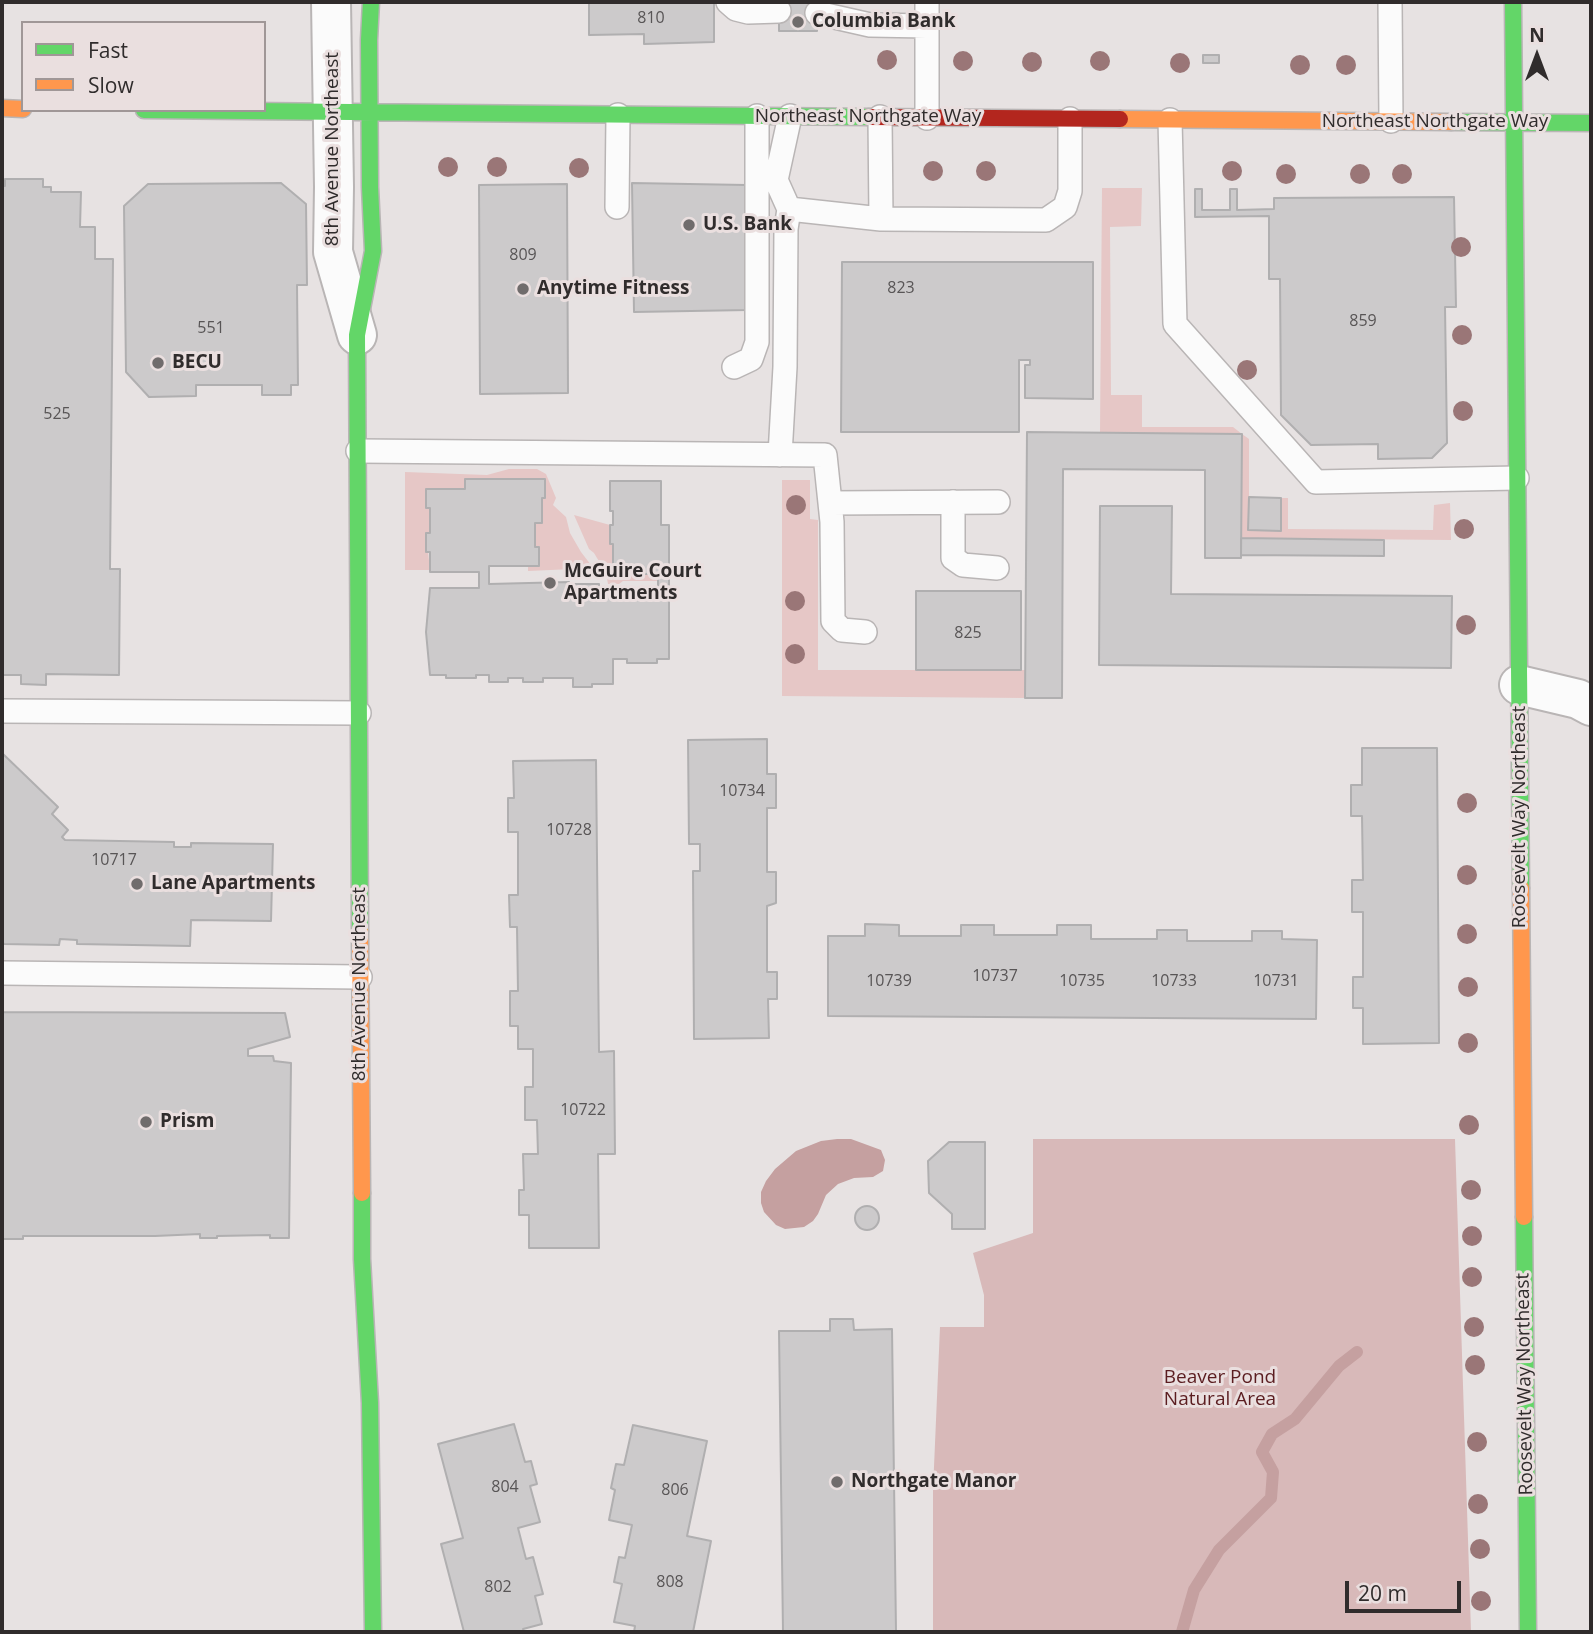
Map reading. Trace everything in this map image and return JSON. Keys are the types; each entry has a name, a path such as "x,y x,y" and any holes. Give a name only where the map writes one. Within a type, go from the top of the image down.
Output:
{"main road":[{"name":"8th Avenue Northeast","path":"371,2 370,187 373,251 357,335 362,1259 370,1404 373,1632"},
{"name":"Roosevelt Way Northeast","path":"1513,2 1528,1632"},
{"path":"2,108 21,109"},
{"name":"Northeast Northgate Way","path":"266,112 1591,123"}],"street":[{"name":"8th Avenue Northeast","path":"331,2 333,252 357,335"},
{"path":"1519,685 1578,699 1591,706"}],"lane":[{"path":"728,2 736,9 748,12 779,11"},
{"path":"927,2 927,118"},
{"path":"1390,2 1391,121"},
{"path":"817,13 870,25 927,26"},
{"path":"617,207 618,115"},
{"path":"734,367 751,359 757,342 757,116"},
{"path":"780,455 786,367 786,229 789,209 776,180 790,116"},
{"path":"880,117 881,219"},
{"path":"789,209 881,219 1046,220 1065,207 1070,191 1070,119"},
{"path":"1170,120 1175,324 1316,482 1517,478"},
{"path":"358,451 825,455 830,503 833,621 842,630 865,632"},
{"path":"953,502 953,558 964,565 997,568"},
{"path":"830,503 998,502"},
{"path":"2,711 359,713"},
{"path":"2,973 360,977"}],"shaded area":[{"path":"1102,188 1142,188 1141,226 1110,227 1111,395 1142,395 1142,427 1233,427 1242,434 1100,433"},
{"path":"1242,434 1249,439 1249,530 1280,531 1281,498 1288,498 1288,529 1433,530 1434,505 1450,503 1451,540 1241,538"},
{"path":"509,469 537,469 546,474 556,498 553,505 566,517 570,533 591,565 573,569 528,571 528,566 539,566 539,548 535,547 535,523 542,523 545,479 465,479 465,489 426,489 426,507 430,508 430,533 426,533 430,570 405,570 405,472 487,475"},
{"path":"782,480 810,480 810,519 818,520 818,670 1025,670 1025,698 782,696"},
{"path":"574,515 610,525 610,544 658,574 658,581 608,584 606,573 589,549"},
{"path":"851,1139 881,1150 885,1160 883,1171 873,1177 854,1178 838,1184 826,1195 813,1221 804,1227 785,1229 776,1225 764,1212 761,1203 761,1192 766,1181 775,1169 796,1151 821,1141"}],"green space":[{"name":"Beaver Pond Natural Area","path":"1033,1139 1455,1139 1471,1632 933,1632 933,1490 940,1327 984,1327 984,1295 973,1253 1033,1233"}],"building":[{"path":"589,2 714,2 714,42 644,44 644,34 589,35"},
{"name":"Columbia Bank","path":"779,2 817,2 817,31 779,31"},
{"path":"1203,55 1219,55 1219,63 1203,63"},
{"path":"5,179 43,179 43,187 51,187 51,192 81,192 80,227 95,227 95,259 113,259 110,569 120,569 119,675 46,674 46,685 21,684 21,675 2,675 2,186 5,186"},
{"path":"281,183 306,204 307,285 297,285 298,385 291,385 291,395 262,395 262,385 196,385 196,396 149,397 126,372 124,206 148,184"},
{"name":"U.S. Bank","path":"632,183 746,185 748,310 634,312"},
{"path":"567,184 568,393 480,394 479,185"},
{"path":"1195,189 1202,189 1202,210 1230,210 1230,189 1237,189 1237,210 1274,209 1274,198 1454,197 1456,307 1445,307 1447,443 1432,458 1378,459 1378,444 1311,445 1281,415 1280,279 1269,279 1269,216 1195,217"},
{"path":"842,262 1093,262 1093,399 1025,398 1025,365 1030,365 1030,360 1019,360 1019,432 841,432"},
{"path":"1027,432 1242,434 1241,558 1205,558 1205,470 1063,469 1062,698 1025,698"},
{"name":"McGuire Court Apartments","path":"465,479 545,479 542,523 535,523 535,547 539,547 539,566 489,566 489,584 599,584 599,589 618,589 618,595 658,595 658,574 613,574 610,481 661,481 661,525 669,525 669,659 657,659 657,663 627,663 627,659 613,659 613,684 592,684 592,687 573,687 573,678 543,678 543,682 523,682 523,678 508,678 508,682 489,682 489,675 446,678 446,675 430,675 426,632 430,588 479,588 479,572 430,572 426,533 430,533 430,508 426,508 426,489 465,489"},
{"path":"1249,497 1281,498 1281,531 1248,530"},
{"path":"1100,506 1172,506 1171,594 1452,596 1451,668 1099,665"},
{"path":"1241,538 1384,540 1384,556 1241,555"},
{"path":"916,591 1021,591 1021,670 916,670"},
{"path":"767,739 767,774 776,774 776,808 767,808 767,872 776,872 776,903 767,906 767,972 777,972 777,999 768,999 769,1038 694,1039 693,871 700,871 700,844 689,844 688,740"},
{"path":"1362,748 1437,748 1439,1043 1363,1044 1363,1008 1353,1008 1353,977 1363,977 1363,912 1352,912 1352,880 1363,880 1362,816 1351,816 1351,785 1362,785"},
{"name":"Lane Apartments","path":"2,753 58,807 52,814 68,830 62,837 65,840 174,842 174,847 191,847 191,843 273,844 271,921 191,920 190,946 77,944 77,940 60,939 59,945 4,944"},
{"path":"596,760 599,1052 614,1051 615,1154 598,1154 599,1248 529,1248 529,1215 519,1215 519,1190 524,1190 523,1154 538,1154 537,1120 525,1120 525,1087 533,1087 533,1049 518,1049 518,1026 510,1026 510,991 518,991 517,927 510,927 509,895 518,895 518,832 508,832 508,798 514,798 513,761"},
{"path":"865,924 899,925 899,936 961,936 961,925 994,925 994,935 1057,935 1057,925 1091,925 1091,939 1157,939 1157,930 1187,930 1187,941 1252,941 1252,931 1282,931 1282,939 1317,940 1316,1019 828,1016 828,936 865,936"},
{"name":"Prism","path":"2,1012 285,1013 290,1037 248,1049 248,1056 273,1056 274,1061 291,1063 289,1238 270,1238 270,1235 200,1238 200,1234 23,1236 23,1239 3,1239"},
{"path":"949,1142 985,1142 985,1229 952,1229 952,1214 929,1193 928,1161"},
{"path":"867,1206 878,1213 879,1218 872,1229 867,1230 856,1223 855,1218 862,1207"},
{"name":"Northgate Manor","path":"830,1319 853,1319 854,1330 892,1329 896,1632 783,1632 779,1331 830,1331"},
{"path":"514,1424 525,1462 531,1461 537,1484 530,1486 540,1522 518,1528 526,1559 533,1557 543,1594 535,1596 542,1624 523,1629 524,1632 464,1632 441,1544 463,1538 438,1444"},
{"path":"633,1425 707,1441 687,1536 711,1541 693,1632 634,1632 635,1626 614,1622 622,1584 614,1582 619,1557 625,1558 632,1525 609,1520 615,1490 611,1488 616,1464 624,1465"}],"waterway":[{"path":"1182,1632 1194,1590 1219,1550 1271,1498 1273,1472 1262,1452 1272,1434 1295,1419 1339,1366 1357,1352"}],"traffic: fast":[{"path":"360,931 357,335 373,251 370,187 371,2"},
{"path":"1513,2 1521,888"},
{"path":"266,111 869,117"},
{"path":"1451,122 1591,123"},
{"path":"362,1193 362,1259 370,1403 373,1632"},
{"path":"1524,1217 1528,1632"}],"traffic: slow":[{"path":"2,108 21,109"},
{"path":"1120,119 1451,122"},
{"path":"1521,888 1524,1217"},
{"path":"360,931 362,1193"}],"traffic: jam":[{"path":"869,117 1120,119"}],"place":[{"name":"Columbia Bank","path":"798,22"},
{"name":"U.S. Bank","path":"689,225"},
{"name":"Anytime Fitness","path":"523,289"},
{"name":"BECU","path":"158,363"},
{"name":"McGuire Court Apartments","path":"550,583"},
{"name":"Lane Apartments","path":"137,884"},
{"name":"Prism","path":"146,1122"},
{"name":"Northgate Manor","path":"837,1482"}]}
